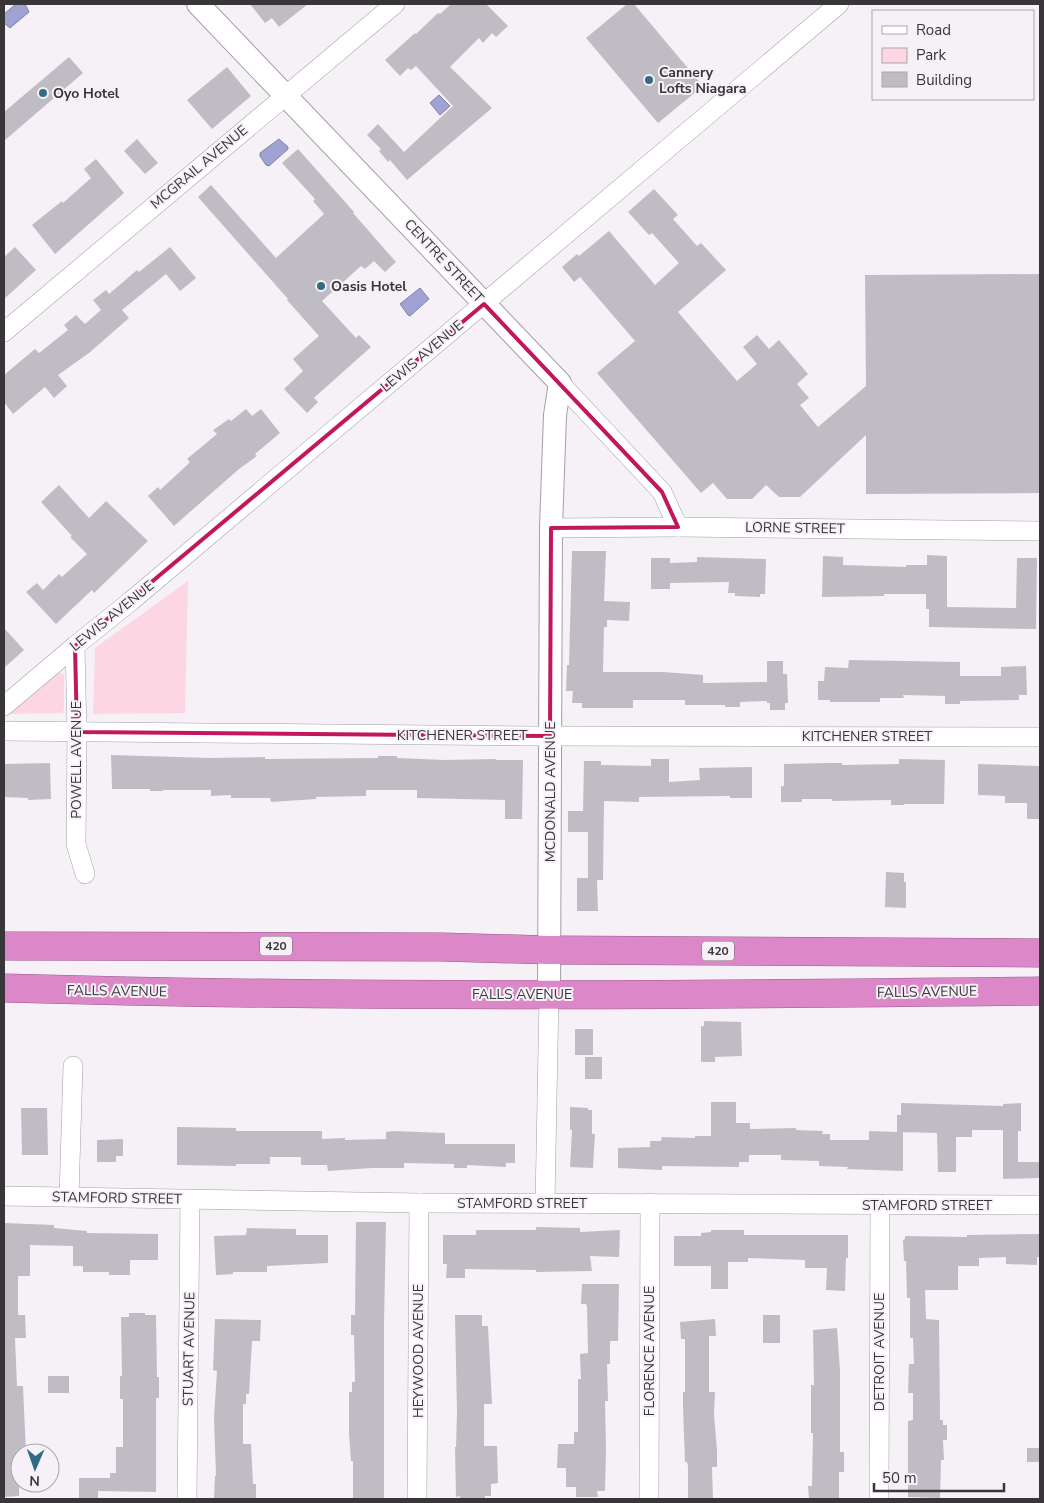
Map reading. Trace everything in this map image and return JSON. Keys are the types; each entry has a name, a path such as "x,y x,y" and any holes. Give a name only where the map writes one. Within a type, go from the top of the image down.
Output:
{"highway":[{"name":"420","path":"4,946 442,947 549,950 1040,953"},
{"name":"FALLS AVENUE","path":"4,988 191,992 549,995 754,995 1036,990"}],"street":[{"name":"CENTRE STREET","path":"198,4 662,492 678,527"},
{"name":"MCGRAIL AVENUE","path":"4,332 395,4"},
{"name":"LEWIS AVENUE","path":"4,706 839,4"},
{"name":"MCDONALD AVENUE","path":"546,1203 551,528 555,415 560,383"},
{"name":"LORNE STREET","path":"551,528 678,527 1040,531"},
{"name":"POWELL AVENUE","path":"75,646 77,732 76,844 85,874"},
{"name":"KITCHENER STREET","path":"4,731 550,736 1040,736"},
{"path":"69,1197 73,1066"},
{"name":"STAMFORD STREET","path":"4,1196 419,1202 1040,1205"},
{"name":"STUART AVENUE","path":"187,1499 190,1200"},
{"name":"HEYWOOD AVENUE","path":"418,1499 419,1202"},
{"name":"FLORENCE AVENUE","path":"649,1499 650,1203"},
{"name":"DETROIT AVENUE","path":"879,1499 880,1204"}],"highlighted area":[{"path":"484,304 662,492 678,527 551,528 550,736 77,732 75,646"}],"green space":[{"path":"188,581 185,713 93,714 95,648"},
{"path":"59,672 64,675 63,713 11,714 11,710 54,673"}],"water":[{"path":"16,4 25,4 29,12 10,28 4,23 4,14"},
{"path":"439,95 450,106 440,115 430,103"},
{"path":"279,139 288,149 269,166 266,165 260,153"},
{"path":"420,288 429,299 410,316 400,304"}],"building":[{"path":"250,4 308,4 279,27 272,18 265,23"},
{"path":"451,4 486,4 508,26 496,37 492,33 483,43 479,38 450,67 492,108 407,180 390,160 388,162 379,151 381,149 367,135 378,124 404,152 453,106 416,66 411,70 408,68 400,76 385,60 438,13 440,14"},
{"path":"627,4 634,4 703,86 658,123 586,38"},
{"name":"Oyo Hotel","path":"69,57 83,73 4,141 4,112"},
{"path":"227,67 251,96 212,129 187,100"},
{"path":"137,139 158,163 145,174 124,151"},
{"path":"298,149 396,262 385,272 374,261 365,269 361,266 322,301 356,338 359,335 371,347 314,398 318,402 307,413 284,389 303,371 293,359 319,336 198,197 211,185 276,258 324,214 313,201 315,199 282,163"},
{"path":"96,159 124,193 55,254 32,225 62,201 63,203 91,178 84,169"},
{"path":"654,189 678,215 673,219 697,246 701,243 726,270 678,312 737,381 757,364 743,347 757,335 769,349 779,340 808,374 797,384 809,398 800,405 818,427 866,386 865,275 1039,274 1040,493 866,494 866,435 800,497 779,497 766,485 752,499 727,499 713,483 701,493 597,373 635,341 580,277 574,282 562,267 577,254 579,256 609,231 655,285 679,263 652,233 649,235 628,212"},
{"path":"15,247 36,270 4,299 4,257"},
{"path":"170,247 196,278 180,291 166,274 122,310 129,318 89,353 58,375 67,386 54,398 45,387 13,414 4,402 4,375 35,349 39,353 68,330 64,325 76,315 85,324 101,310 93,300 106,290 109,294 137,270 139,272"},
{"path":"246,409 252,416 261,409 280,433 255,454 257,456 239,469 174,526 148,496 158,487 160,490 190,462 187,459 217,434 213,430 229,419 231,421"},
{"path":"59,485 89,518 106,501 148,541 94,593 92,590 56,624 26,592 37,583 43,590 59,574 62,577 87,554 41,502"},
{"path":"572,551 606,551 604,601 630,602 629,621 607,620 607,627 604,627 603,672 663,672 703,675 703,683 767,682 767,661 783,661 783,674 787,674 788,703 785,703 785,710 770,710 770,703 767,703 767,701 740,702 740,707 685,705 685,700 633,700 633,708 582,708 582,703 572,703 573,691 566,691 567,665 569,665"},
{"path":"927,555 947,556 947,607 1016,608 1017,558 1037,558 1036,629 929,627 929,609 926,609 926,594 822,597 823,556 843,557 843,565 906,567 906,565 927,565"},
{"path":"697,557 766,559 765,594 760,594 760,597 735,596 735,593 728,593 729,582 670,583 670,589 651,589 651,558 670,558 670,563 697,562"},
{"path":"4,628 24,650 4,668"},
{"path":"849,660 960,662 960,676 1001,676 1001,667 1026,666 1027,695 1019,695 1019,700 960,701 960,704 945,704 945,696 903,695 904,698 880,698 880,702 830,702 830,700 818,700 818,681 824,681 825,667 848,668"},
{"path":"111,755 211,758 265,757 265,759 378,758 378,756 397,756 397,758 445,760 523,760 522,819 505,819 505,800 417,798 417,790 366,790 366,796 316,797 316,799 271,802 270,798 231,798 231,795 211,796 211,790 150,791 150,789 112,789"},
{"path":"651,759 669,759 669,782 700,780 699,768 752,767 752,798 730,798 730,796 639,797 639,802 604,801 603,880 597,880 598,911 577,911 577,878 588,878 588,832 568,832 568,811 583,811 584,761 601,761 601,765 651,766"},
{"path":"899,759 945,760 944,804 891,805 891,800 832,801 832,799 802,799 802,802 781,802 781,786 784,786 784,764 899,764"},
{"path":"50,763 51,799 28,800 28,798 4,797 4,764"},
{"path":"978,764 1040,766 1040,819 1027,819 1027,803 1005,803 1005,796 978,795"},
{"path":"886,872 904,873 906,908 885,907"},
{"path":"704,1021 741,1022 742,1056 715,1057 715,1062 701,1062 701,1026 704,1026"},
{"path":"575,1029 593,1029 593,1055 575,1055"},
{"path":"585,1057 602,1057 602,1079 585,1079"},
{"path":"711,1102 736,1102 736,1123 750,1123 750,1129 796,1128 796,1130 823,1131 822,1134 830,1134 830,1140 869,1140 869,1131 897,1132 897,1115 901,1115 901,1103 1003,1106 1003,1104 1021,1103 1021,1131 1018,1131 1018,1162 1040,1162 1040,1178 1003,1179 1003,1130 972,1130 972,1137 956,1137 956,1172 938,1172 937,1133 903,1132 903,1171 819,1166 819,1161 781,1160 781,1155 749,1155 749,1162 739,1162 739,1167 662,1166 662,1170 618,1168 618,1148 650,1147 650,1141 661,1141 662,1137 695,1138 695,1136 711,1136"},
{"path":"570,1107 592,1110 592,1134 595,1134 593,1168 570,1167 572,1130 570,1130"},
{"path":"21,1108 47,1108 48,1155 22,1155"},
{"path":"177,1127 236,1128 236,1131 322,1131 322,1139 345,1138 345,1140 386,1139 386,1132 393,1131 445,1133 445,1144 515,1144 515,1163 506,1163 506,1167 467,1165 467,1168 454,1168 454,1164 404,1163 404,1168 328,1171 327,1165 301,1165 301,1157 270,1157 270,1164 236,1164 236,1166 177,1165"},
{"path":"123,1139 123,1156 116,1156 116,1162 97,1162 97,1140"},
{"path":"356,1222 386,1222 384,1499 353,1499 353,1461 351,1461 349,1434 349,1392 352,1392 352,1382 355,1382 354,1335 351,1335 351,1315 355,1315"},
{"path":"4,1223 54,1225 54,1228 87,1231 87,1233 158,1234 158,1260 130,1260 130,1275 109,1275 109,1272 83,1272 83,1266 73,1266 73,1246 30,1245 30,1276 18,1276 18,1315 25,1315 26,1338 15,1338 17,1386 23,1386 26,1443 10,1443 10,1493 19,1493 19,1496 4,1497"},
{"path":"536,1227 580,1228 580,1232 620,1230 619,1257 590,1256 592,1271 536,1272 536,1270 465,1269 465,1278 446,1278 447,1264 443,1264 443,1235 476,1235 476,1230 536,1230"},
{"path":"247,1228 296,1229 296,1235 328,1235 328,1263 267,1266 267,1272 233,1272 233,1274 216,1275 214,1236 246,1235"},
{"path":"711,1230 744,1230 744,1235 848,1235 845,1291 826,1290 827,1268 805,1268 805,1260 748,1258 748,1262 728,1262 728,1289 711,1289 711,1266 674,1266 674,1236 701,1236 701,1233 711,1232"},
{"path":"1040,1234 1040,1257 1037,1257 1037,1265 1006,1264 1006,1257 979,1258 979,1266 958,1266 958,1290 925,1290 926,1319 939,1320 940,1420 943,1420 943,1425 947,1425 947,1440 943,1440 944,1460 941,1460 940,1498 908,1497 908,1421 913,1420 913,1393 908,1393 909,1364 914,1364 913,1338 910,1338 910,1298 907,1298 906,1261 904,1261 903,1240 905,1236 967,1237 967,1235"},
{"path":"582,1284 619,1284 618,1341 610,1341 610,1364 607,1364 608,1401 605,1401 605,1491 597,1491 598,1497 576,1497 576,1487 566,1487 566,1468 557,1468 558,1444 574,1444 574,1432 578,1432 578,1379 581,1379 580,1354 588,1353 587,1306 586,1304 581,1304"},
{"path":"129,1313 156,1315 159,1398 156,1398 156,1492 98,1491 98,1498 79,1499 79,1478 110,1478 110,1473 116,1473 116,1447 123,1447 123,1399 120,1399 120,1376 122,1376 121,1317 129,1317"},
{"path":"455,1315 482,1315 482,1326 488,1326 492,1404 484,1404 484,1446 497,1446 498,1483 491,1484 491,1496 485,1496 485,1499 460,1499 460,1496 456,1497"},
{"path":"763,1315 780,1315 780,1343 763,1343"},
{"path":"215,1319 261,1320 260,1341 252,1341 249,1394 246,1394 246,1404 243,1404 243,1444 251,1444 253,1484 256,1484 256,1499 214,1499 216,1476 214,1417 217,1371 213,1370"},
{"path":"715,1319 716,1336 709,1336 709,1392 715,1392 714,1415 717,1450 717,1467 712,1467 713,1499 688,1499 688,1466 687,1462 685,1462 683,1407 683,1392 685,1392 685,1339 681,1339 680,1322"},
{"path":"837,1328 840,1371 840,1452 844,1452 844,1472 839,1472 839,1499 809,1499 808,1486 812,1486 813,1433 811,1433 811,1385 814,1385 813,1330"},
{"path":"48,1376 69,1376 69,1393 48,1393"},
{"path":"1027,1448 1040,1448 1040,1462 1027,1462"}],"place":[{"name":"Cannery Lofts Niagara","path":"649,80"},
{"name":"Oyo Hotel","path":"43,93"},
{"name":"Oasis Hotel","path":"321,286"}]}
